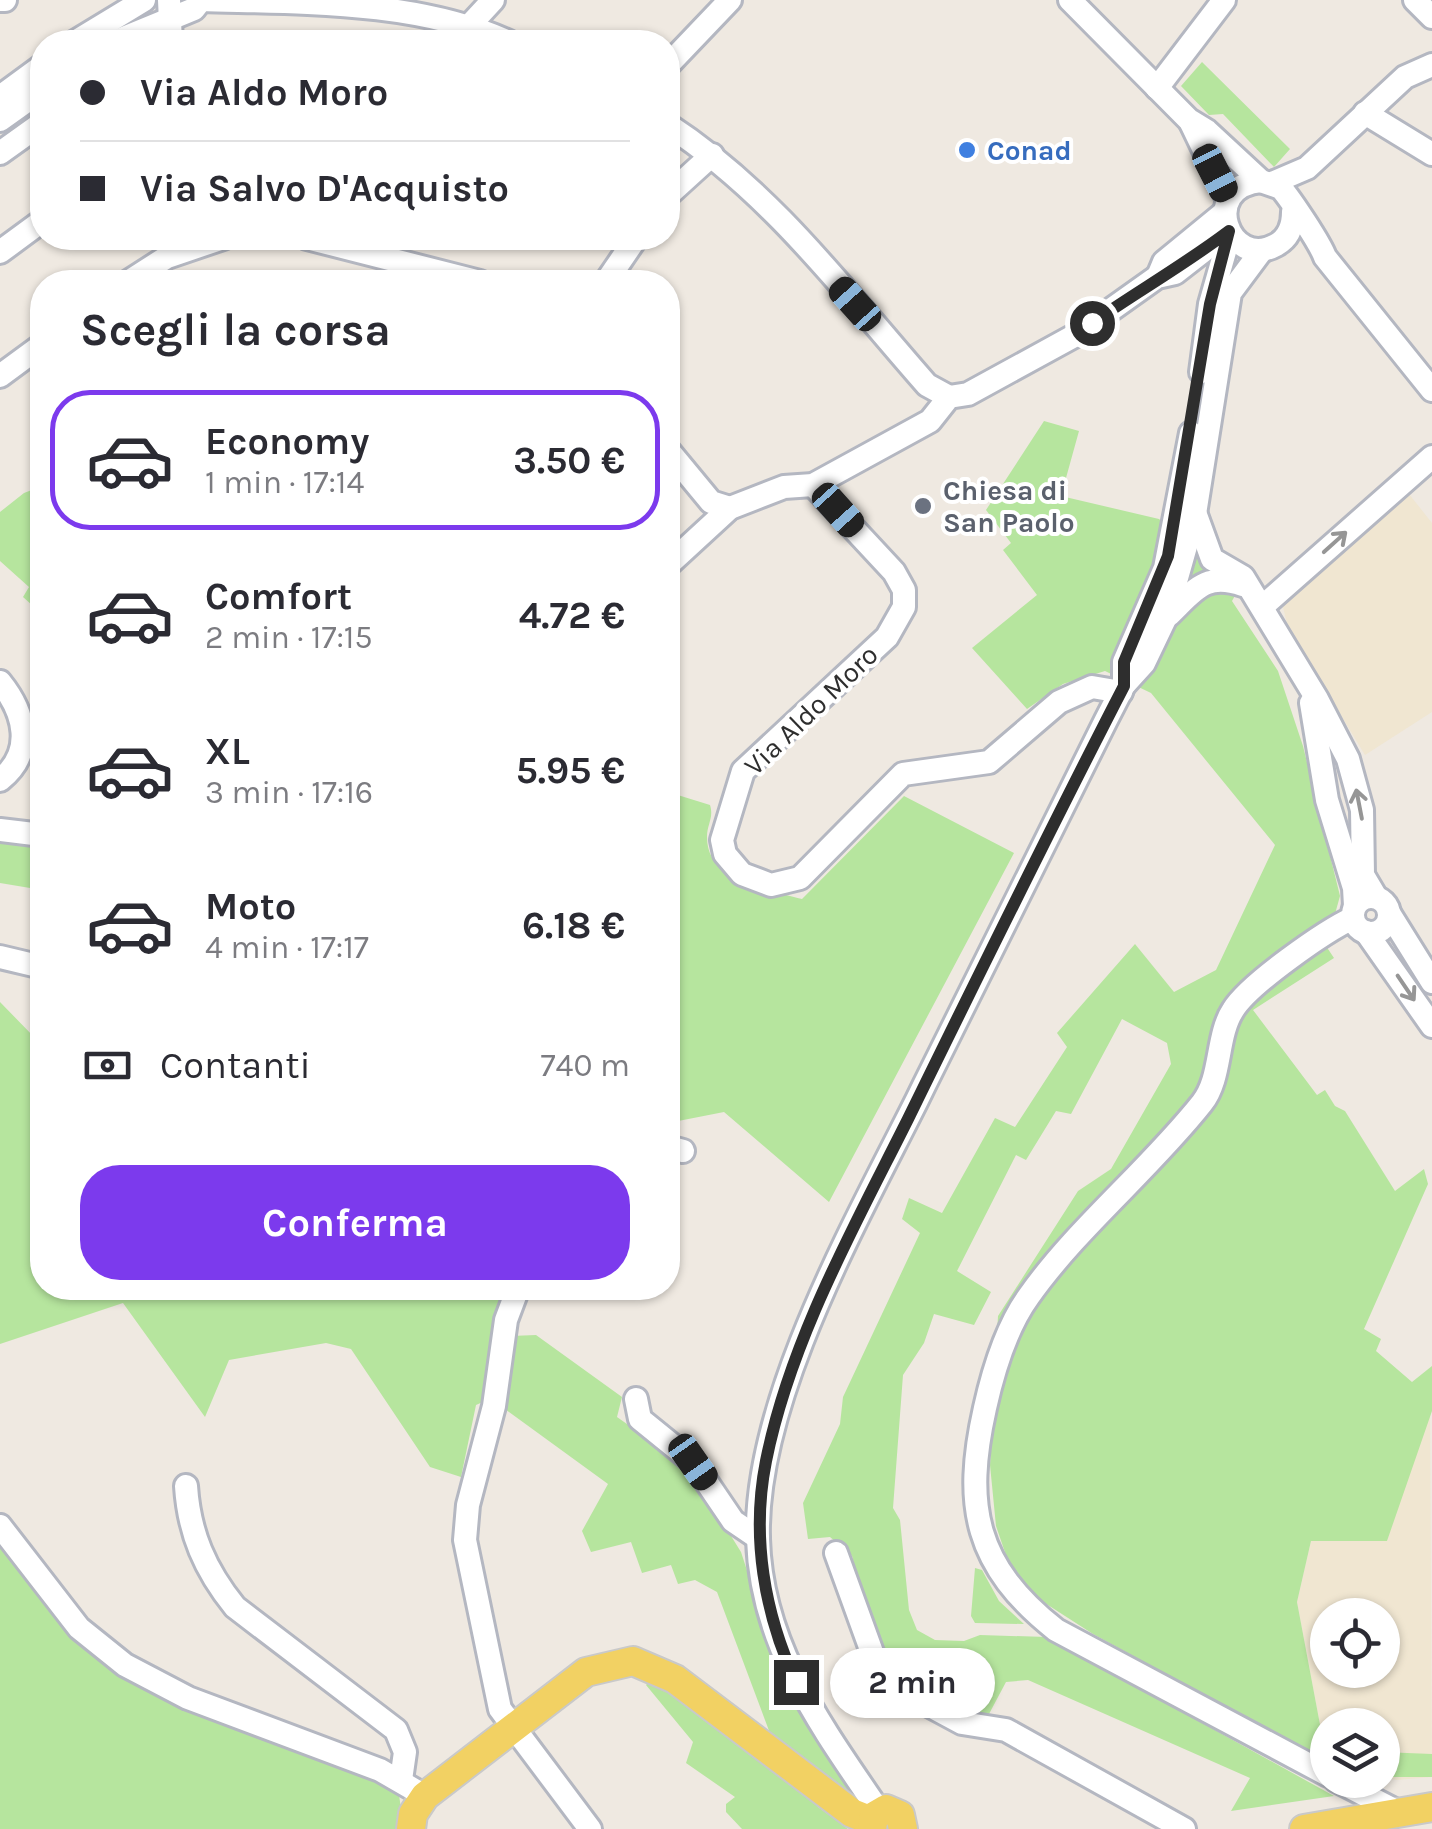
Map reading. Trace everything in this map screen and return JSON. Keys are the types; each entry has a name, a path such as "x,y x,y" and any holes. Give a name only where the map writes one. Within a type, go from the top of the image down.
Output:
{"main road":[{"path":"411,1829 413,1814 426,1796 586,1672 610,1663 643,1663 674,1679 852,1813 890,1824"},
{"path":"1304,1829 1432,1808"}],"street":[{"path":"94,30 144,0"},
{"path":"469,26 494,0"},
{"path":"680,52 730,0"},
{"path":"1070,0 1189,120 1208,130 1293,208 1320,241 1326,257 1432,390"},
{"path":"1157,88 1224,0"},
{"path":"1415,0 1432,17"},
{"path":"143,30 182,14 350,4 441,16 479,30"},
{"path":"890,1824 825,1736 785,1660 769,1608 758,1538 766,1462 782,1402 832,1275 1123,689 1144,663 1166,617 1210,304 1228,219 1242,186 1307,168 1405,77 1432,65"},
{"path":"0,96 30,75"},
{"path":"0,120 30,99"},
{"path":"1365,113 1432,154"},
{"path":"1189,120 1228,219 1244,246 1298,243 1326,257"},
{"path":"0,153 30,132"},
{"path":"680,133 712,155 762,199 927,385 949,397 968,394 1074,336 1158,278 1174,273 1228,219"},
{"path":"680,184 712,155"},
{"path":"1123,689 1124,662 1195,514 1232,287 1272,246 1293,208 1307,168"},
{"path":"2,246 30,229"},
{"path":"147,270 188,250"},
{"path":"354,250 433,270"},
{"path":"0,376 30,354"},
{"path":"680,554 730,508 784,486 813,485 930,421 949,397"},
{"path":"1255,597 1432,457"},
{"path":"680,465 711,502 730,508"},
{"name":"Via Aldo Moro","path":"813,485 894,572 904,590 904,608 887,637 743,771 722,827 725,854 742,874 770,884 800,878 903,774 989,762 1059,702 1092,686 1123,689"},
{"path":"1195,514 1216,568"},
{"path":"1176,558 1216,568 1255,597 1309,684 1348,759 1362,810 1368,913 1432,1026"},
{"path":"1166,617 1216,568"},
{"path":"0,682 22,719 24,739 11,772 0,780"},
{"path":"0,830 30,834"},
{"path":"1368,913 1432,982"},
{"path":"1310,1765 1056,1630 1020,1602 992,1559 975,1511 974,1456 992,1375 1028,1297 1155,1161 1206,1098 1232,1010 1261,981 1368,913"},
{"path":"0,957 30,964"},
{"path":"514,1300 506,1320 494,1406 465,1523 497,1699 512,1728 590,1829"},
{"path":"636,1398 640,1420 693,1462 733,1521 758,1538"},
{"path":"186,1486 190,1526 219,1588 236,1607 396,1730 406,1752 400,1780"},
{"path":"0,1526 79,1628 125,1666 188,1698 400,1780 426,1796"},
{"path":"836,1552 882,1680 962,1723 1006,1730 1184,1829"},
{"path":"1371,1798 1400,1813"}],"shaded area":[{"path":"1405,489 1432,523 1432,712 1365,755 1288,628 1283,607 1286,596"},
{"path":"1430,1410 1432,1777 1400,1780 1400,1708 1317,1708 1313,1688 1400,1688 1400,1598 1310,1598 1310,1671 1297,1602 1311,1541 1387,1541"}],"green space":[{"path":"1202,62 1290,149 1274,167 1223,114 1209,115 1181,86"},
{"path":"1044,421 1079,431 1061,496 1159,519 1237,592 1232,601 1278,671 1303,746 1340,896 1335,914 1316,931 1334,958 1253,1010 1317,1095 1325,1090 1335,1106 1345,1111 1395,1191 1424,1169 1428,1184 1364,1329 1381,1339 1376,1351 1412,1382 1432,1366 1432,1411 1387,1541 1311,1541 1297,1602 1310,1688 1317,1708 1310,1708 1310,1753 1093,1634 1037,1598 1009,1564 996,1526 990,1465 998,1316 1078,1191 1111,1169 1171,1064 1167,1043 1122,1019 1071,1114 1056,1111 1026,1160 1016,1155 957,1271 991,1292 974,1325 934,1314 924,1343 903,1375 893,1508 900,1520 909,1610 917,1630 935,1640 964,1641 980,1635 1047,1637 1310,1783 1310,1798 1320,1798 1231,1811 1250,1778 1028,1680 1006,1682 989,1714 961,1712 931,1701 882,1665 852,1556 830,1537 808,1539 803,1503 840,1424 843,1397 920,1233 902,1219 909,1198 942,1213 995,1118 1015,1127 1067,1047 1057,1033 1135,944 1174,992 1216,970 1275,845 1151,693 1105,671 1063,684 1027,709 972,648 1037,595 1003,550 1011,543 986,510"},
{"path":"30,491 30,603 23,597 29,587 0,561 0,512"},
{"path":"680,796 710,805 707,837 717,865 757,887 802,899 904,796 1014,853 829,1202 724,1112 680,1121"},
{"path":"0,836 30,842 30,888 0,883"},
{"path":"0,1002 30,1033 30,1300 508,1300 485,1401 476,1405 461,1477 430,1467 351,1349 326,1343 229,1360 205,1417 123,1303 0,1344"},
{"path":"536,1335 622,1397 617,1417 688,1467 741,1552 788,1696 859,1799 854,1802 771,1736 717,1592 695,1580 678,1584 671,1565 642,1573 631,1542 591,1552 582,1531 608,1484 502,1407 511,1336"},
{"path":"0,1541 53,1616 110,1667 188,1708 357,1769 398,1788 404,1829 0,1829"},
{"path":"975,1568 982,1570 999,1601 1024,1624 975,1623 971,1616"},
{"path":"655,1675 812,1795 818,1807 848,1829 742,1829 726,1812 726,1804 735,1797 686,1763 693,1742 646,1685"},
{"path":"1400,1753 1432,1754 1432,1777 1400,1777"}],"place":[{"name":"Conad","path":"967,150"},
{"name":"Chiesa di San Paolo","path":"923,506"}],"route":[{"path":"796,1682 769,1608 758,1538 766,1462 782,1402 859,1217 1124,686 1124,662 1168,556 1200,383 1210,304 1229,231 1174,273 1158,278 1092,323"}]}
